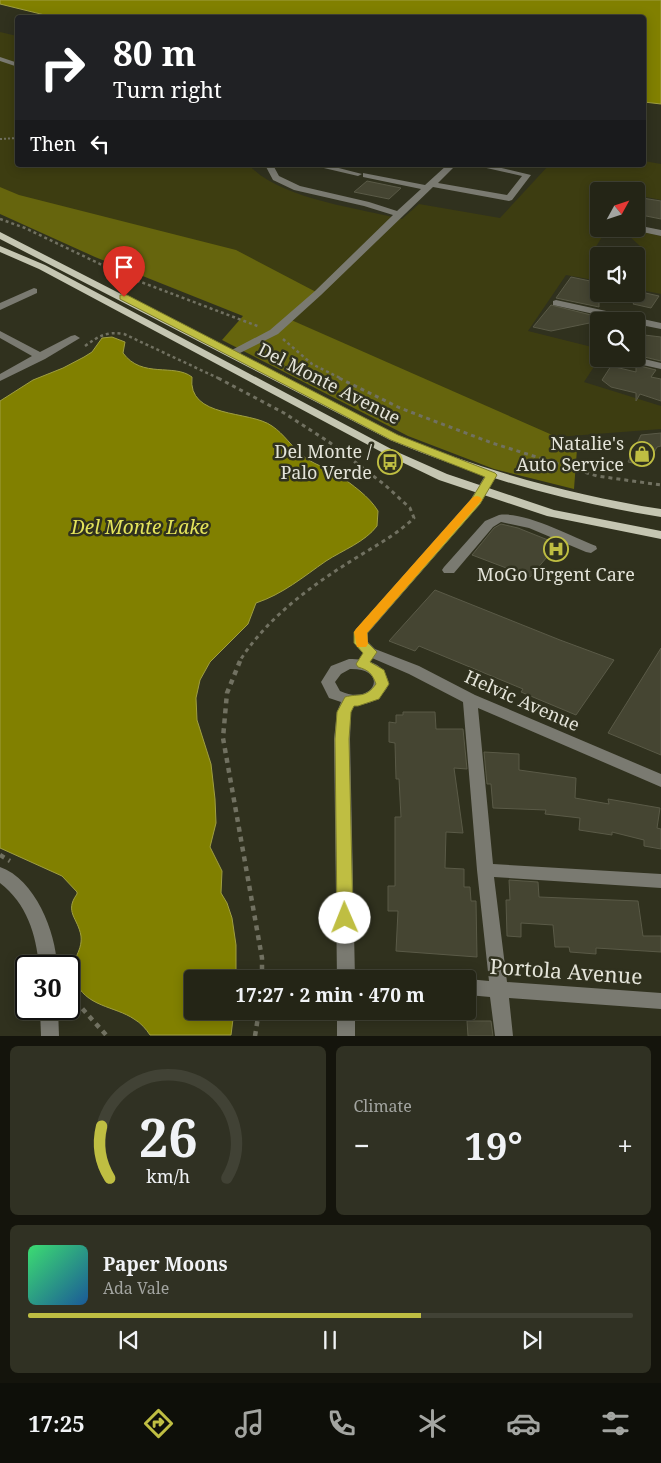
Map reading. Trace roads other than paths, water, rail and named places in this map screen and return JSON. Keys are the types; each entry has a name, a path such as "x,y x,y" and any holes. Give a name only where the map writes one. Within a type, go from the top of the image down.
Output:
{"main road":[{"name":"Del Monte Avenue","path":"0,235 394,438 491,475 564,496 661,513"},
{"name":"Del Monte Avenue","path":"0,249 42,267 391,453 443,477 551,514 661,535"}],"street":[{"path":"0,60 15,64"},
{"path":"270,167 276,178 297,188 366,204 398,214"},
{"path":"326,167 508,198 527,175 487,167"},
{"path":"232,354 274,332 318,293 398,214 450,167"},
{"path":"645,229 661,232"},
{"path":"0,307 34,291"},
{"path":"556,303 661,326"},
{"path":"0,334 41,357"},
{"path":"0,378 75,338"},
{"path":"645,362 661,366"},
{"path":"366,658 341,666 330,676 328,682 334,694 349,700 358,701 375,696 382,684 379,673 366,658 360,632 476,501 491,475"},
{"path":"449,570 490,524 496,519 502,518 522,522 591,549"},
{"name":"Helvic Avenue","path":"366,658 414,670 437,684 470,699 661,781"},
{"path":"470,699 485,870 504,1036"},
{"path":"349,700 344,712 342,739 349,970"},
{"path":"485,870 661,881"},
{"path":"0,874 10,880 30,904 41,927 48,955"},
{"name":"Portola Avenue","path":"476,988 661,1001"},
{"path":"49,1020 50,1036"},
{"path":"346,1020 346,1036"}],"water":[{"path":"0,0 661,0 661,104 646,102 646,15 45,15 0,4"},
{"name":"Del Monte Lake","path":"112,337 125,342 123,353 139,366 176,371 192,377 193,391 199,400 209,407 262,421 272,426 306,458 339,475 355,487 370,500 378,511 377,526 366,537 326,561 284,590 256,603 248,624 210,662 200,680 196,698 197,720 211,764 215,799 216,823 210,847 222,871 221,893 232,918 236,945 236,970 184,970 184,1020 233,1020 231,1035 150,1035 139,1022 86,996 80,989 80,955 77,955 81,936 72,910 73,900 77,892 62,876 0,848 0,401 33,380 84,357 92,352 102,338"}],"place":[{"name":"Natalie's Auto Service","path":"642,454"},
{"name":"Del Monte / Palo Verde","path":"390,462"},
{"name":"MoGo Urgent Care","path":"556,549"}]}
